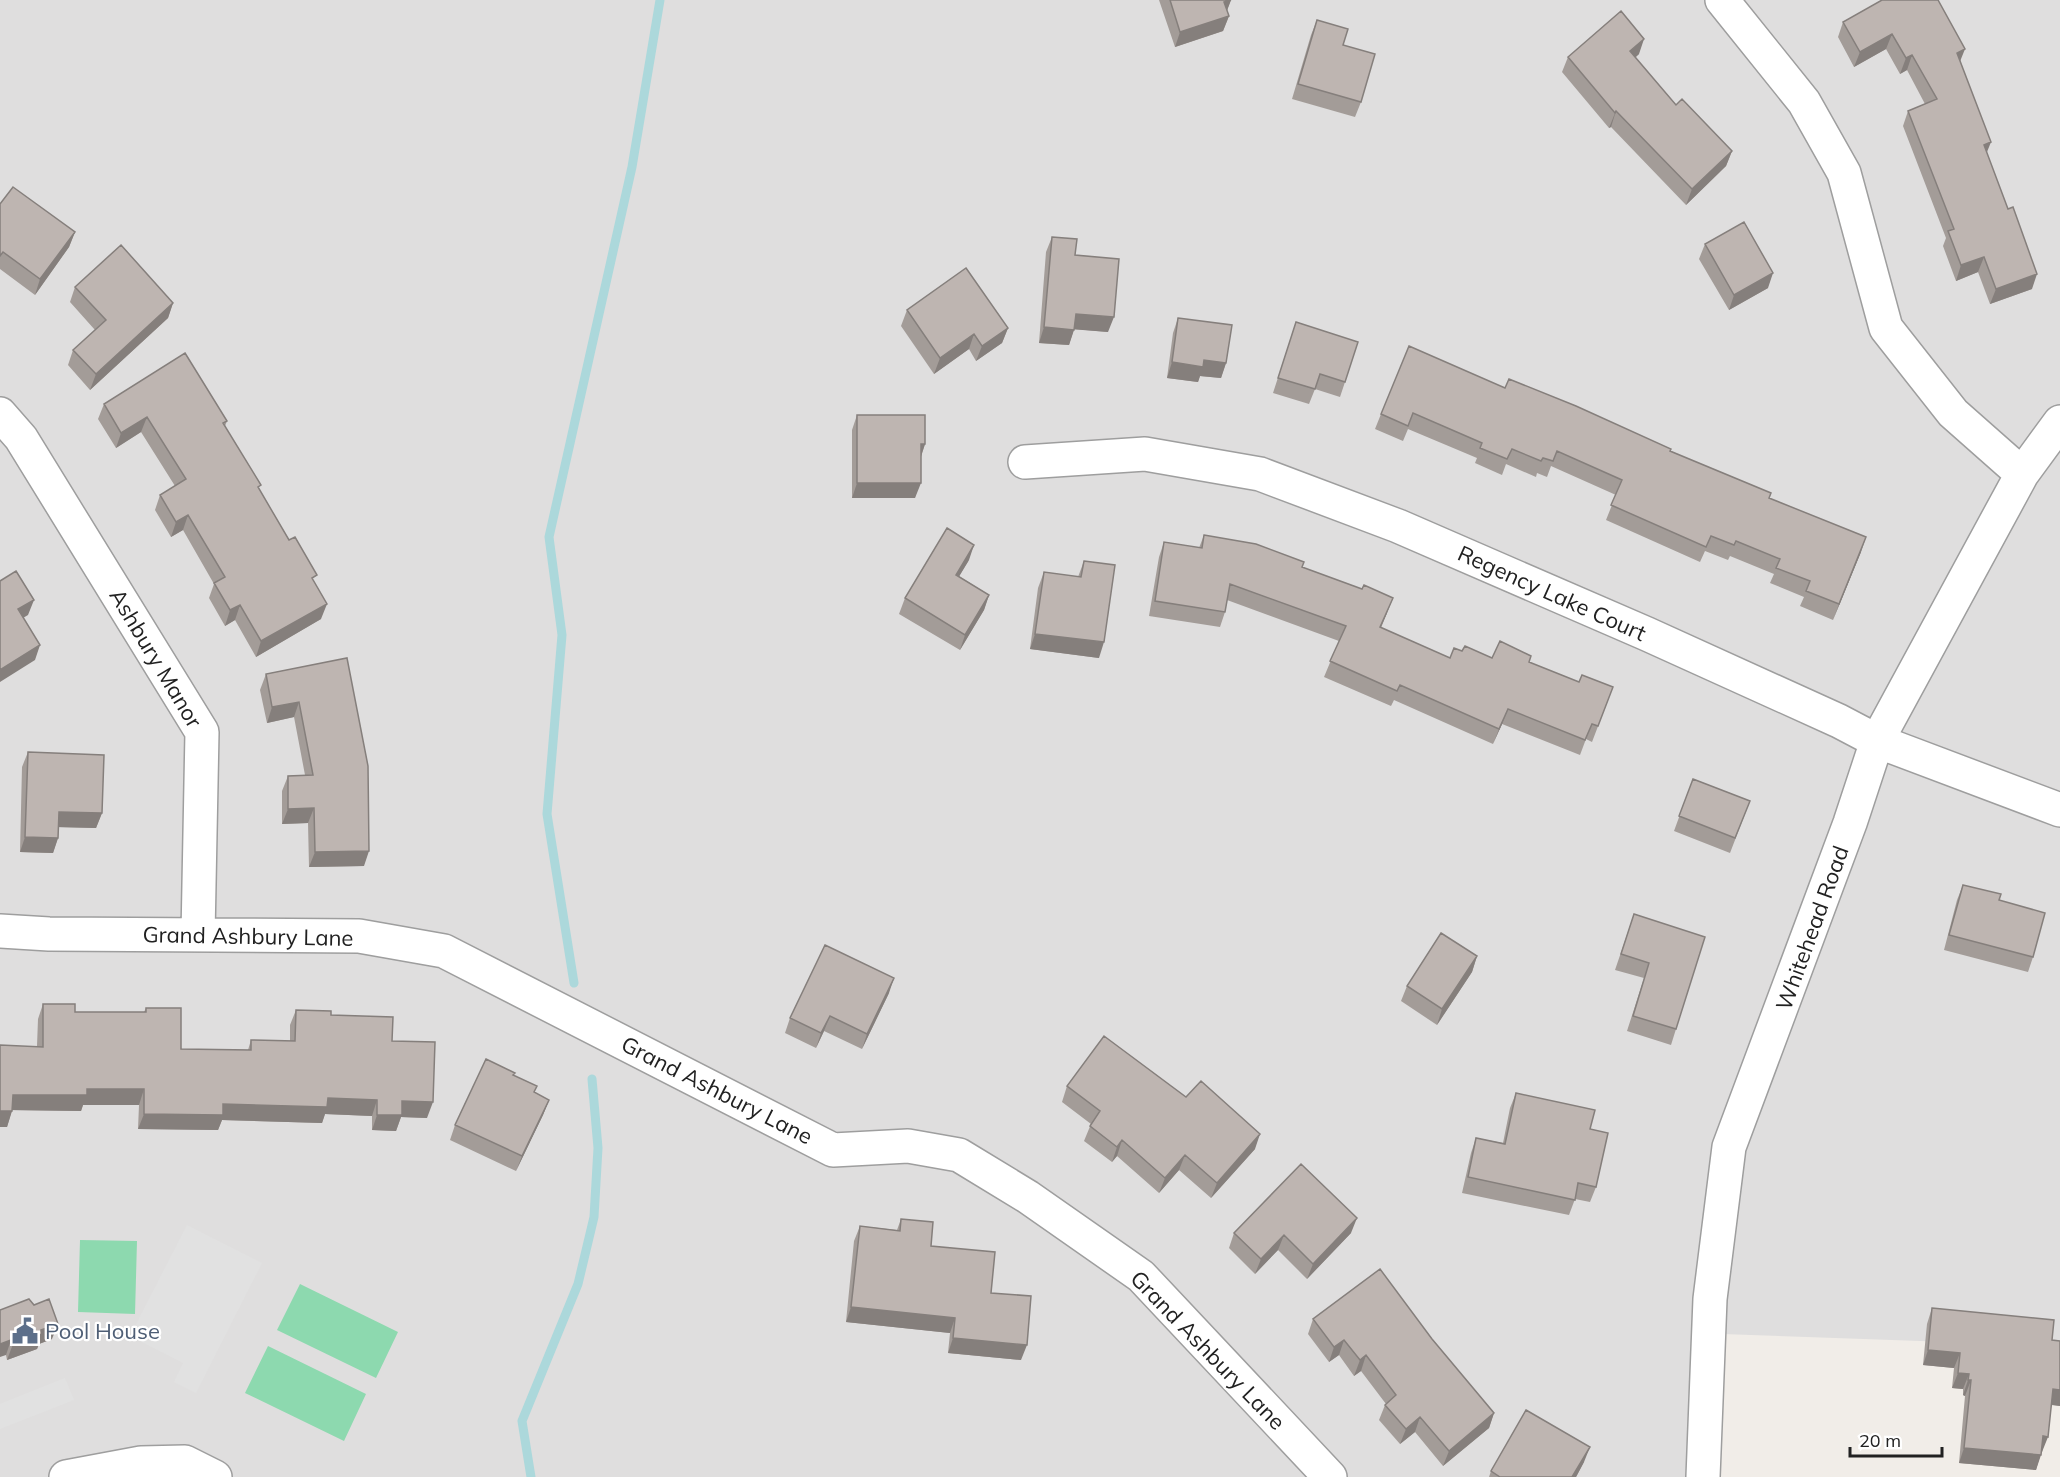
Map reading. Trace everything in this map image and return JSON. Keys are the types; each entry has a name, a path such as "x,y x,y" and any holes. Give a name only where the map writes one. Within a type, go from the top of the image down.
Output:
{"street":[{"path":"1722,0 1804,102 1844,172 1886,328 1953,413 2022,474"},
{"name":"Ashbury Manor","path":"0,414 21,438 202,732 198,935"},
{"name":"Whitehead Road","path":"1703,1477 1710,1299 1729,1147 1850,823 1876,741 2022,474 2060,422"},
{"name":"Regency Lake Court","path":"1025,462 1145,454 1260,474 1409,531 1658,639 1839,721 1876,741 2060,810"},
{"name":"Grand Ashbury Lane","path":"0,931 49,934 358,936 444,951 833,1150 908,1146 959,1155 1028,1197 1141,1276 1330,1477"},
{"path":"66,1477 141,1462 185,1462 215,1477"}],"shaded area":[{"path":"0,0 2060,0 2060,1346 1693,1333 1693,1477 0,1477"},
{"path":"187,1225 262,1263 196,1393 174,1382 183,1363 130,1336"},
{"path":"65,1378 74,1400 0,1429 0,1404"}],"green space":[{"path":"80,1240 137,1241 135,1314 78,1312"},
{"path":"300,1284 398,1332 376,1378 277,1330"},
{"path":"268,1346 366,1394 344,1441 245,1393"}],"building":[{"path":"1170,0 1231,0 1224,2 1229,16 1180,32"},
{"path":"1882,0 1938,0 1965,49 1957,53 1991,142 1984,145 2008,209 2013,207 2037,274 1996,289 1984,257 1961,265 1948,231 1954,229 1908,111 1937,99 1912,55 1906,58 1892,34 1860,52 1843,22"},
{"path":"1621,11 1644,39 1630,51 1676,105 1682,99 1732,151 1692,189 1616,111 1615,113 1568,57"},
{"path":"1317,20 1348,29 1343,45 1375,54 1361,102 1298,84"},
{"path":"13,187 75,232 40,279 3,252 0,256 0,204"},
{"path":"1744,222 1773,273 1734,295 1705,244"},
{"path":"1052,237 1077,239 1075,255 1119,259 1114,317 1076,314 1074,330 1044,327"},
{"path":"121,245 173,303 96,374 73,350 106,320 75,287"},
{"path":"966,268 1008,328 982,346 974,334 940,358 907,310"},
{"path":"1178,318 1232,325 1226,363 1204,360 1203,367 1172,362"},
{"path":"1296,322 1358,342 1345,382 1320,374 1315,389 1278,378"},
{"path":"1409,346 1505,388 1509,379 1576,406 1671,449 1670,451 1771,493 1769,498 1866,537 1839,604 1806,591 1810,581 1776,568 1780,559 1736,541 1734,545 1711,536 1706,547 1611,505 1622,480 1557,451 1553,461 1543,458 1541,461 1512,449 1507,459 1480,448 1482,443 1413,413 1408,426 1381,414"},
{"path":"185,353 227,421 223,423 261,485 258,487 289,540 295,537 317,575 312,578 327,604 261,641 240,605 230,610 214,583 225,577 188,515 176,522 160,495 186,479 147,417 121,433 104,404"},
{"path":"857,415 925,415 925,444 921,444 921,483 857,483"},
{"path":"947,528 974,545 956,575 989,595 965,635 905,598"},
{"path":"1204,535 1256,544 1304,562 1302,567 1362,589 1364,585 1393,598 1380,627 1450,658 1454,648 1462,651 1465,646 1492,658 1500,641 1531,656 1529,662 1579,682 1582,675 1613,687 1598,726 1592,724 1585,740 1508,709 1499,729 1400,685 1397,691 1330,661 1346,626 1230,584 1225,612 1155,601 1164,542 1202,548"},
{"path":"1084,561 1115,565 1104,642 1035,634 1044,572 1081,577"},
{"path":"16,571 34,600 18,609 40,645 0,670 0,581"},
{"path":"347,658 368,766 369,851 315,852 314,808 288,809 288,776 313,775 299,702 272,707 266,674"},
{"path":"28,752 104,755 102,813 59,812 58,838 25,837"},
{"path":"1693,779 1750,801 1735,838 1679,816"},
{"path":"1963,885 2001,894 1999,900 2045,913 2033,957 1949,935"},
{"path":"1634,914 1705,937 1676,1029 1633,1016 1649,963 1621,954"},
{"path":"1441,933 1477,956 1442,1009 1407,986"},
{"path":"825,945 894,978 867,1034 830,1016 821,1033 790,1018"},
{"path":"43,1004 75,1004 75,1012 146,1012 146,1008 181,1008 181,1049 251,1050 251,1040 295,1041 296,1010 331,1011 331,1015 393,1017 392,1041 435,1042 433,1102 402,1101 402,1115 377,1115 377,1100 328,1098 327,1107 223,1104 223,1115 144,1114 144,1089 87,1089 87,1095 13,1095 12,1111 0,1111 0,1045 43,1047"},
{"path":"1104,1036 1186,1097 1201,1081 1260,1134 1217,1183 1185,1155 1165,1178 1122,1140 1117,1147 1090,1126 1100,1111 1067,1086"},
{"path":"486,1059 537,1086 534,1092 549,1100 522,1156 455,1125"},
{"path":"1516,1093 1595,1110 1590,1129 1608,1133 1596,1187 1578,1183 1575,1200 1468,1177 1476,1138 1505,1144"},
{"path":"1301,1164 1357,1218 1313,1264 1284,1235 1261,1259 1234,1233"},
{"path":"901,1219 933,1222 931,1246 995,1252 991,1293 1031,1296 1027,1345 953,1338 955,1318 851,1307 860,1226 900,1231"},
{"path":"1380,1269 1432,1339 1494,1413 1449,1451 1420,1417 1406,1429 1385,1405 1396,1395 1366,1355 1360,1360 1344,1340 1334,1347 1313,1319"},
{"path":"29,1299 34,1305 49,1299 58,1324 41,1330 42,1334 13,1344 11,1340 0,1344 0,1310"},
{"path":"1932,1308 2054,1320 2052,1340 2060,1341 2060,1390 2053,1389 2048,1437 2043,1436 2041,1455 1964,1448 1971,1380 1968,1380 1969,1374 1958,1373 1960,1353 1928,1350"},
{"path":"1526,1410 1590,1447 1572,1477 1500,1477 1491,1471"}],"waterway":[{"path":"574,983 547,814 562,635 549,537 632,167 660,0"},
{"path":"531,1477 522,1421 578,1284 594,1217 598,1148 592,1079"}],"place":[{"name":"Pool House","path":"25,1331"}]}
